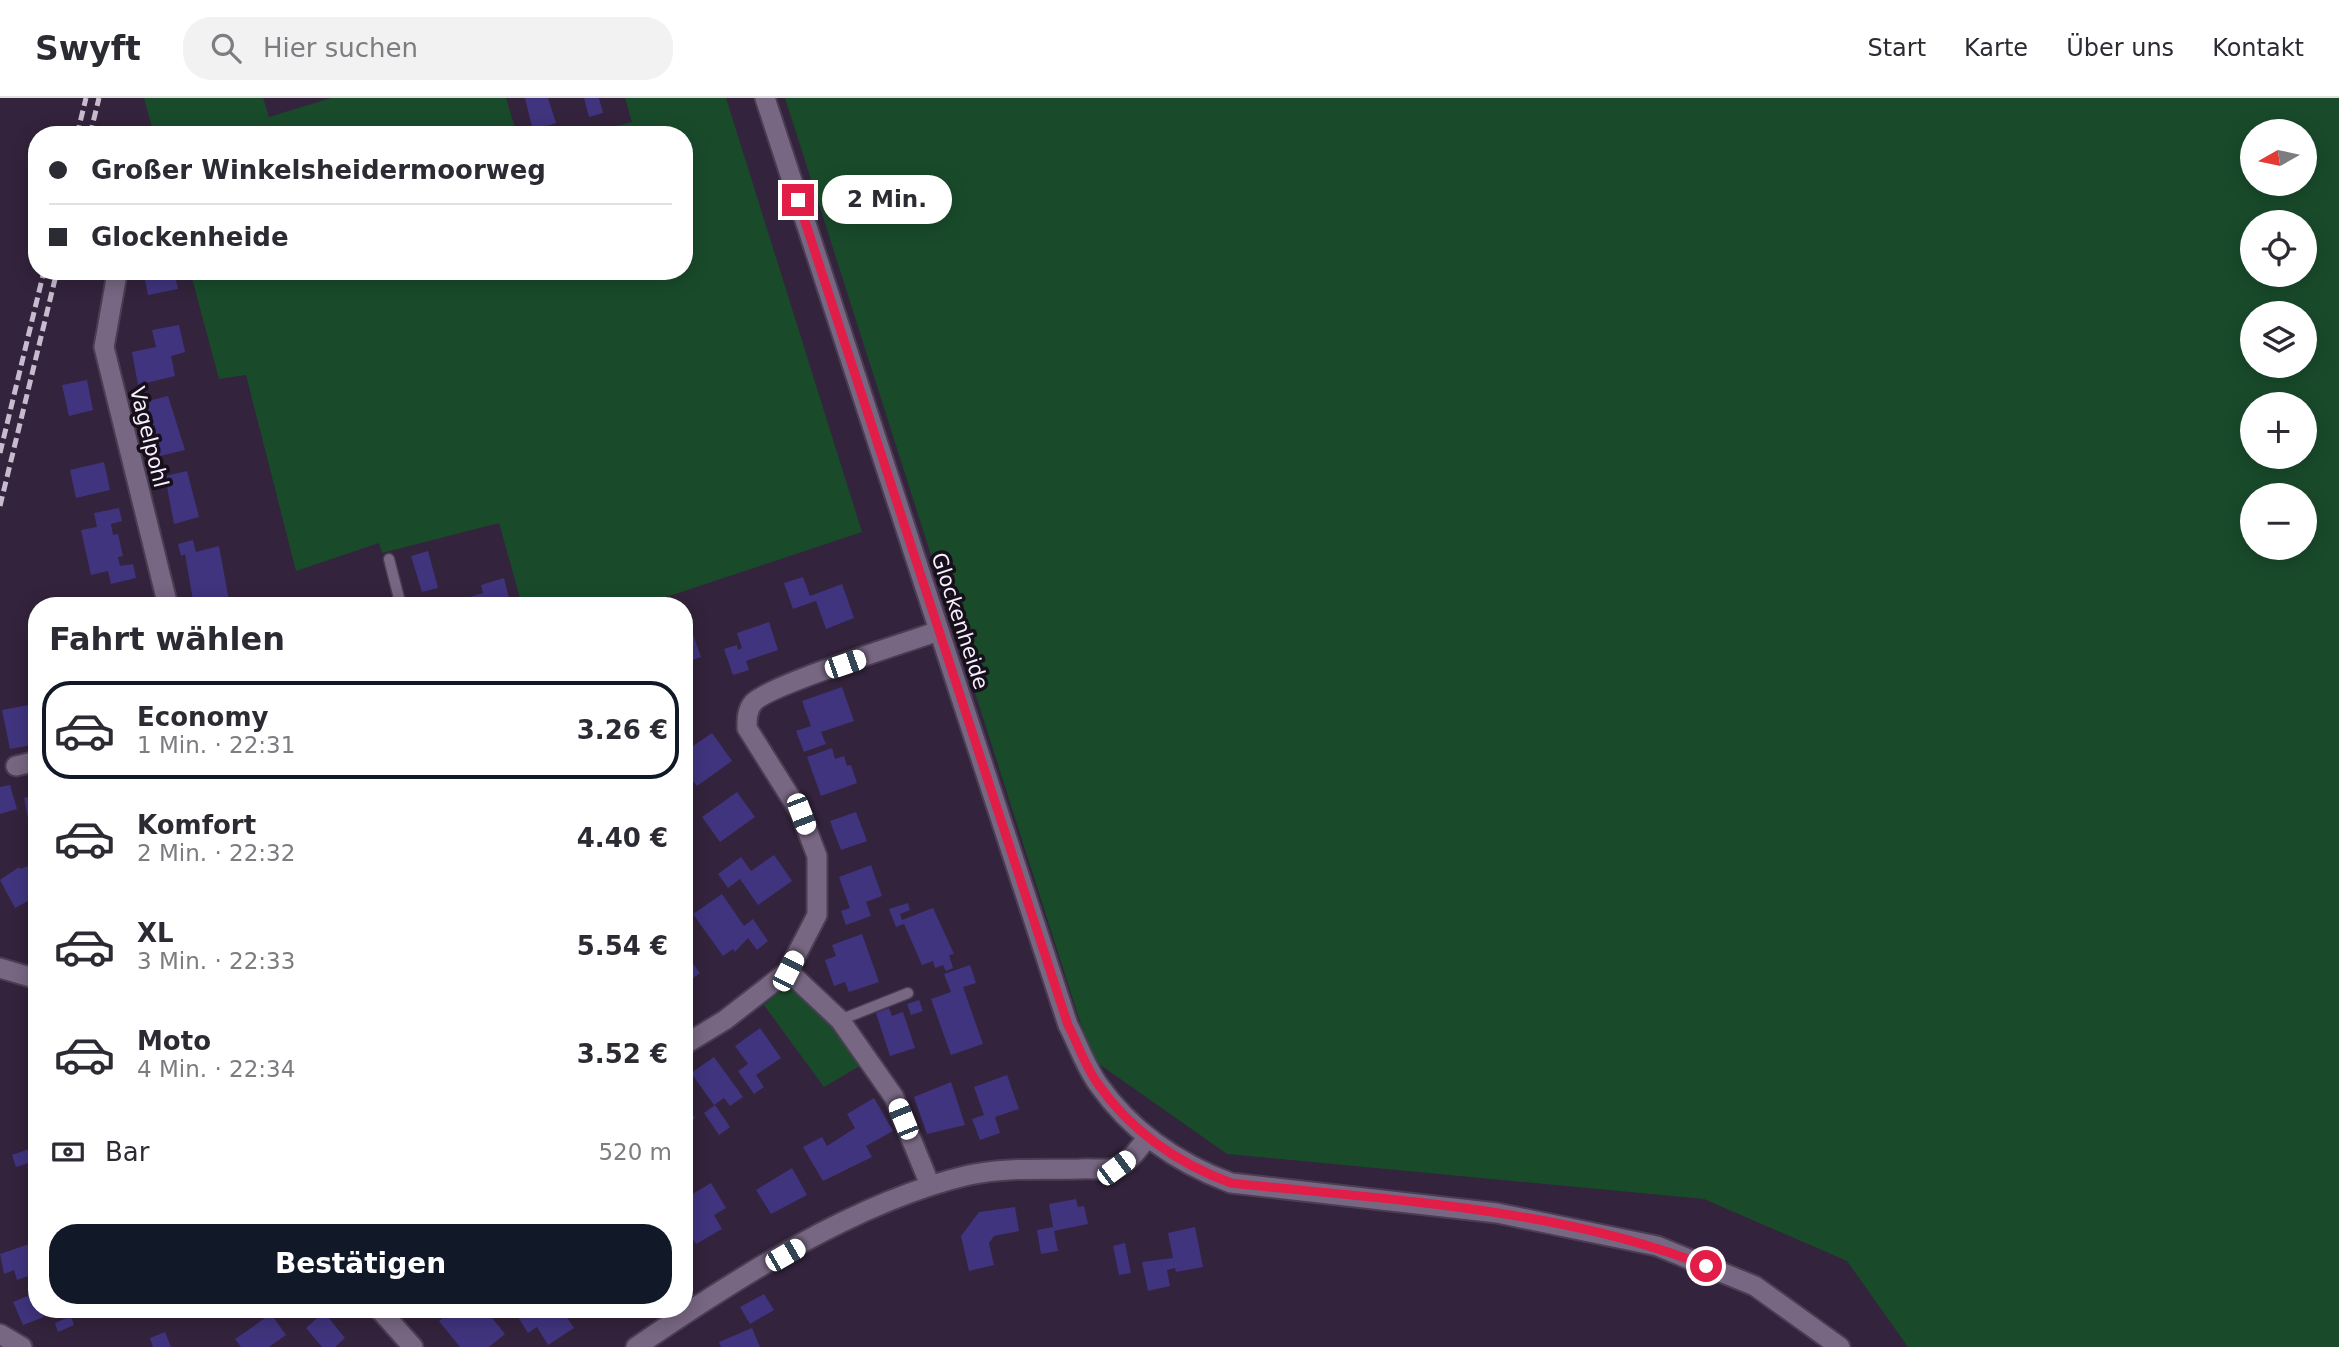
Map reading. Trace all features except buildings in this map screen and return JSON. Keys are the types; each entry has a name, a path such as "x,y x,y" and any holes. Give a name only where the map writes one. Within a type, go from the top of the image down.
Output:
{"street":[{"name":"Glockenheide","path":"765,98 1068,1025 1097,1083 1147,1138 1196,1170 1231,1183 1497,1213 1657,1246 1755,1286 1840,1347"},
{"name":"Vagelpohl","path":"116,280 104,347 165,597"},
{"path":"693,1037 725,1020 788,971 817,915 817,856 801,814 747,728 748,713 754,702 766,693 939,631"},
{"path":"16,766 28,763"},
{"path":"0,968 28,976"},
{"path":"788,971 840,1020 894,1097 930,1185"},
{"path":"693,1308 849,1219 930,1185 989,1171 1116,1168 1135,1154 1147,1138"},
{"path":"387,1318 413,1347"},
{"path":"636,1347 678,1318"},
{"path":"0,1334 22,1347"}],"lane":[{"path":"389,559 399,597"},
{"path":"840,1020 908,993"}],"green space":[{"path":"144,98 263,98 269,117 331,98 506,98 514,126 152,126"},
{"path":"625,98 726,98 862,532 666,597 520,597 499,523 382,553 379,543 296,571 246,375 219,379 192,280 693,280 693,126 615,126 632,122"},
{"path":"785,98 2339,98 2339,1347 1908,1347 1847,1261 1704,1199 1227,1154 1092,1059"},
{"path":"785,987 794,987 828,1018 863,1064 824,1087 764,1005"}],"railway":[{"path":"79,126 86,98"},
{"path":"92,126 99,98"},
{"path":"0,453 42,280"},
{"path":"0,506 55,280"}],"route":[{"path":"798,200 1068,1025 1097,1083 1147,1138 1196,1170 1231,1183 1497,1213 1657,1246 1706,1266"}]}
